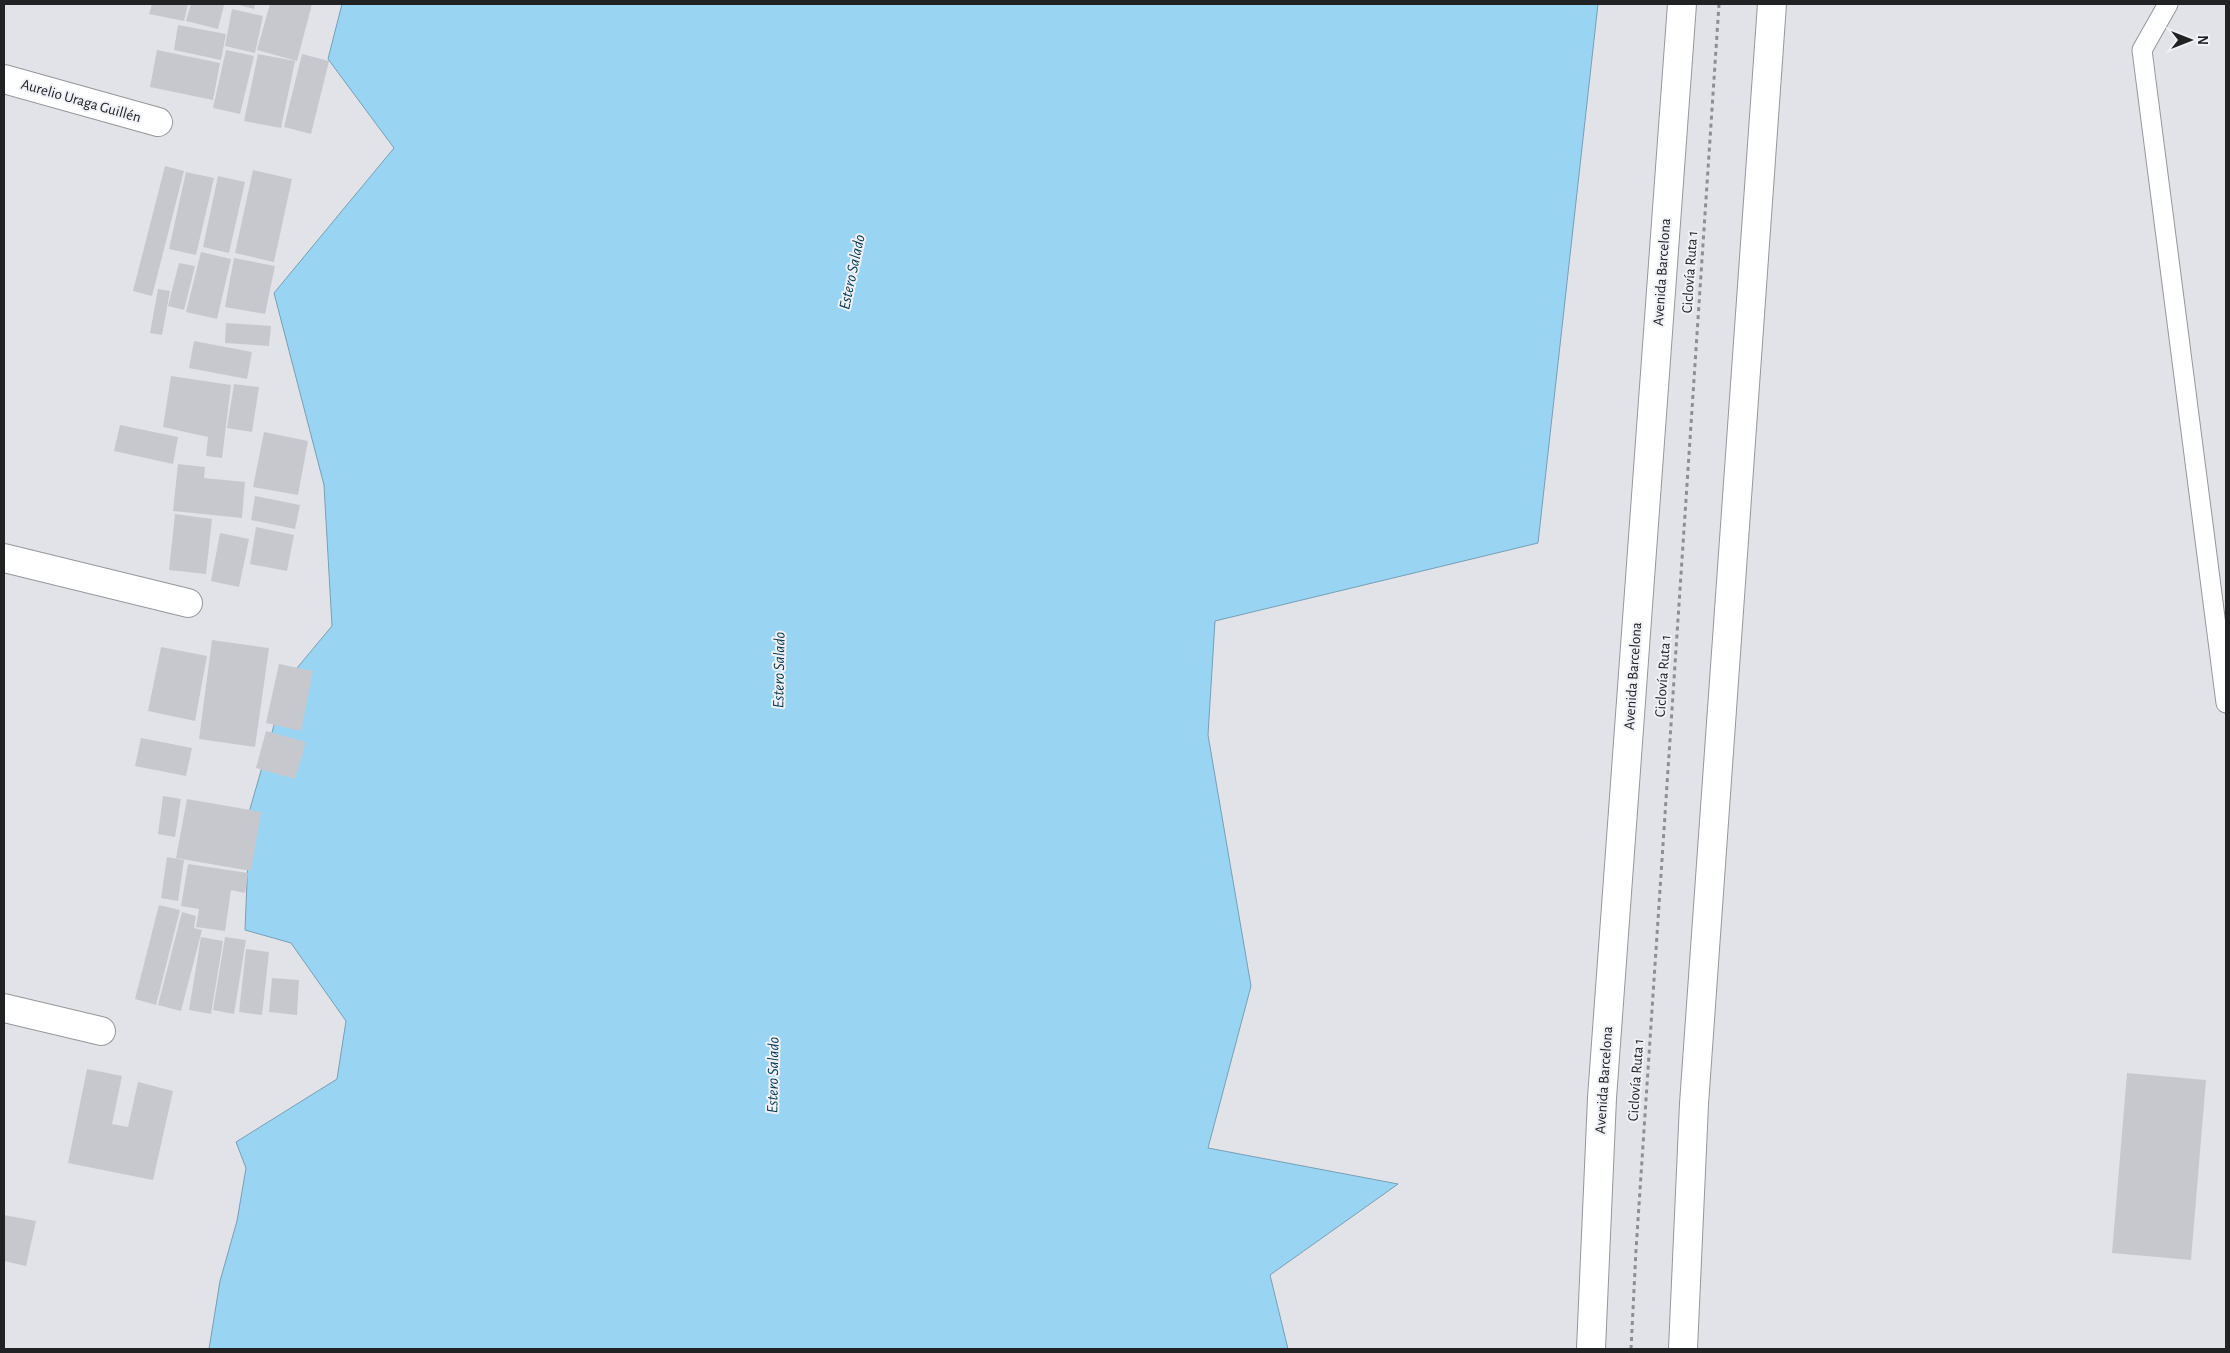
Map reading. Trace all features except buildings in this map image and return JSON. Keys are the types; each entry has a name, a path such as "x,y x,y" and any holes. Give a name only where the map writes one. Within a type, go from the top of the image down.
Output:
{"main road":[{"name":"Avenida Barcelona","path":"1591,1349 1603,1088 1682,4"},
{"path":"1683,1349 1694,1104 1772,4"},
{"name":"Aurelio Uraga Guillén","path":"4,79 158,122"},
{"path":"4,558 188,603"},
{"path":"4,1008 101,1031"}],"lane":[{"path":"2168,4 2142,50 2226,703"}],"path":[{"name":"Ciclovía Ruta 1","path":"1631,1349 1636,1240 1719,4"}],"water":[{"name":"Estero Salado","path":"342,4 1598,4 1538,543 1215,621 1208,735 1251,986 1208,1148 1398,1184 1270,1275 1288,1349 209,1349 220,1281 237,1221 246,1168 236,1142 337,1079 346,1021 291,943 245,930 250,809 287,680 332,626 324,485 274,293 394,148 328,59"}]}
